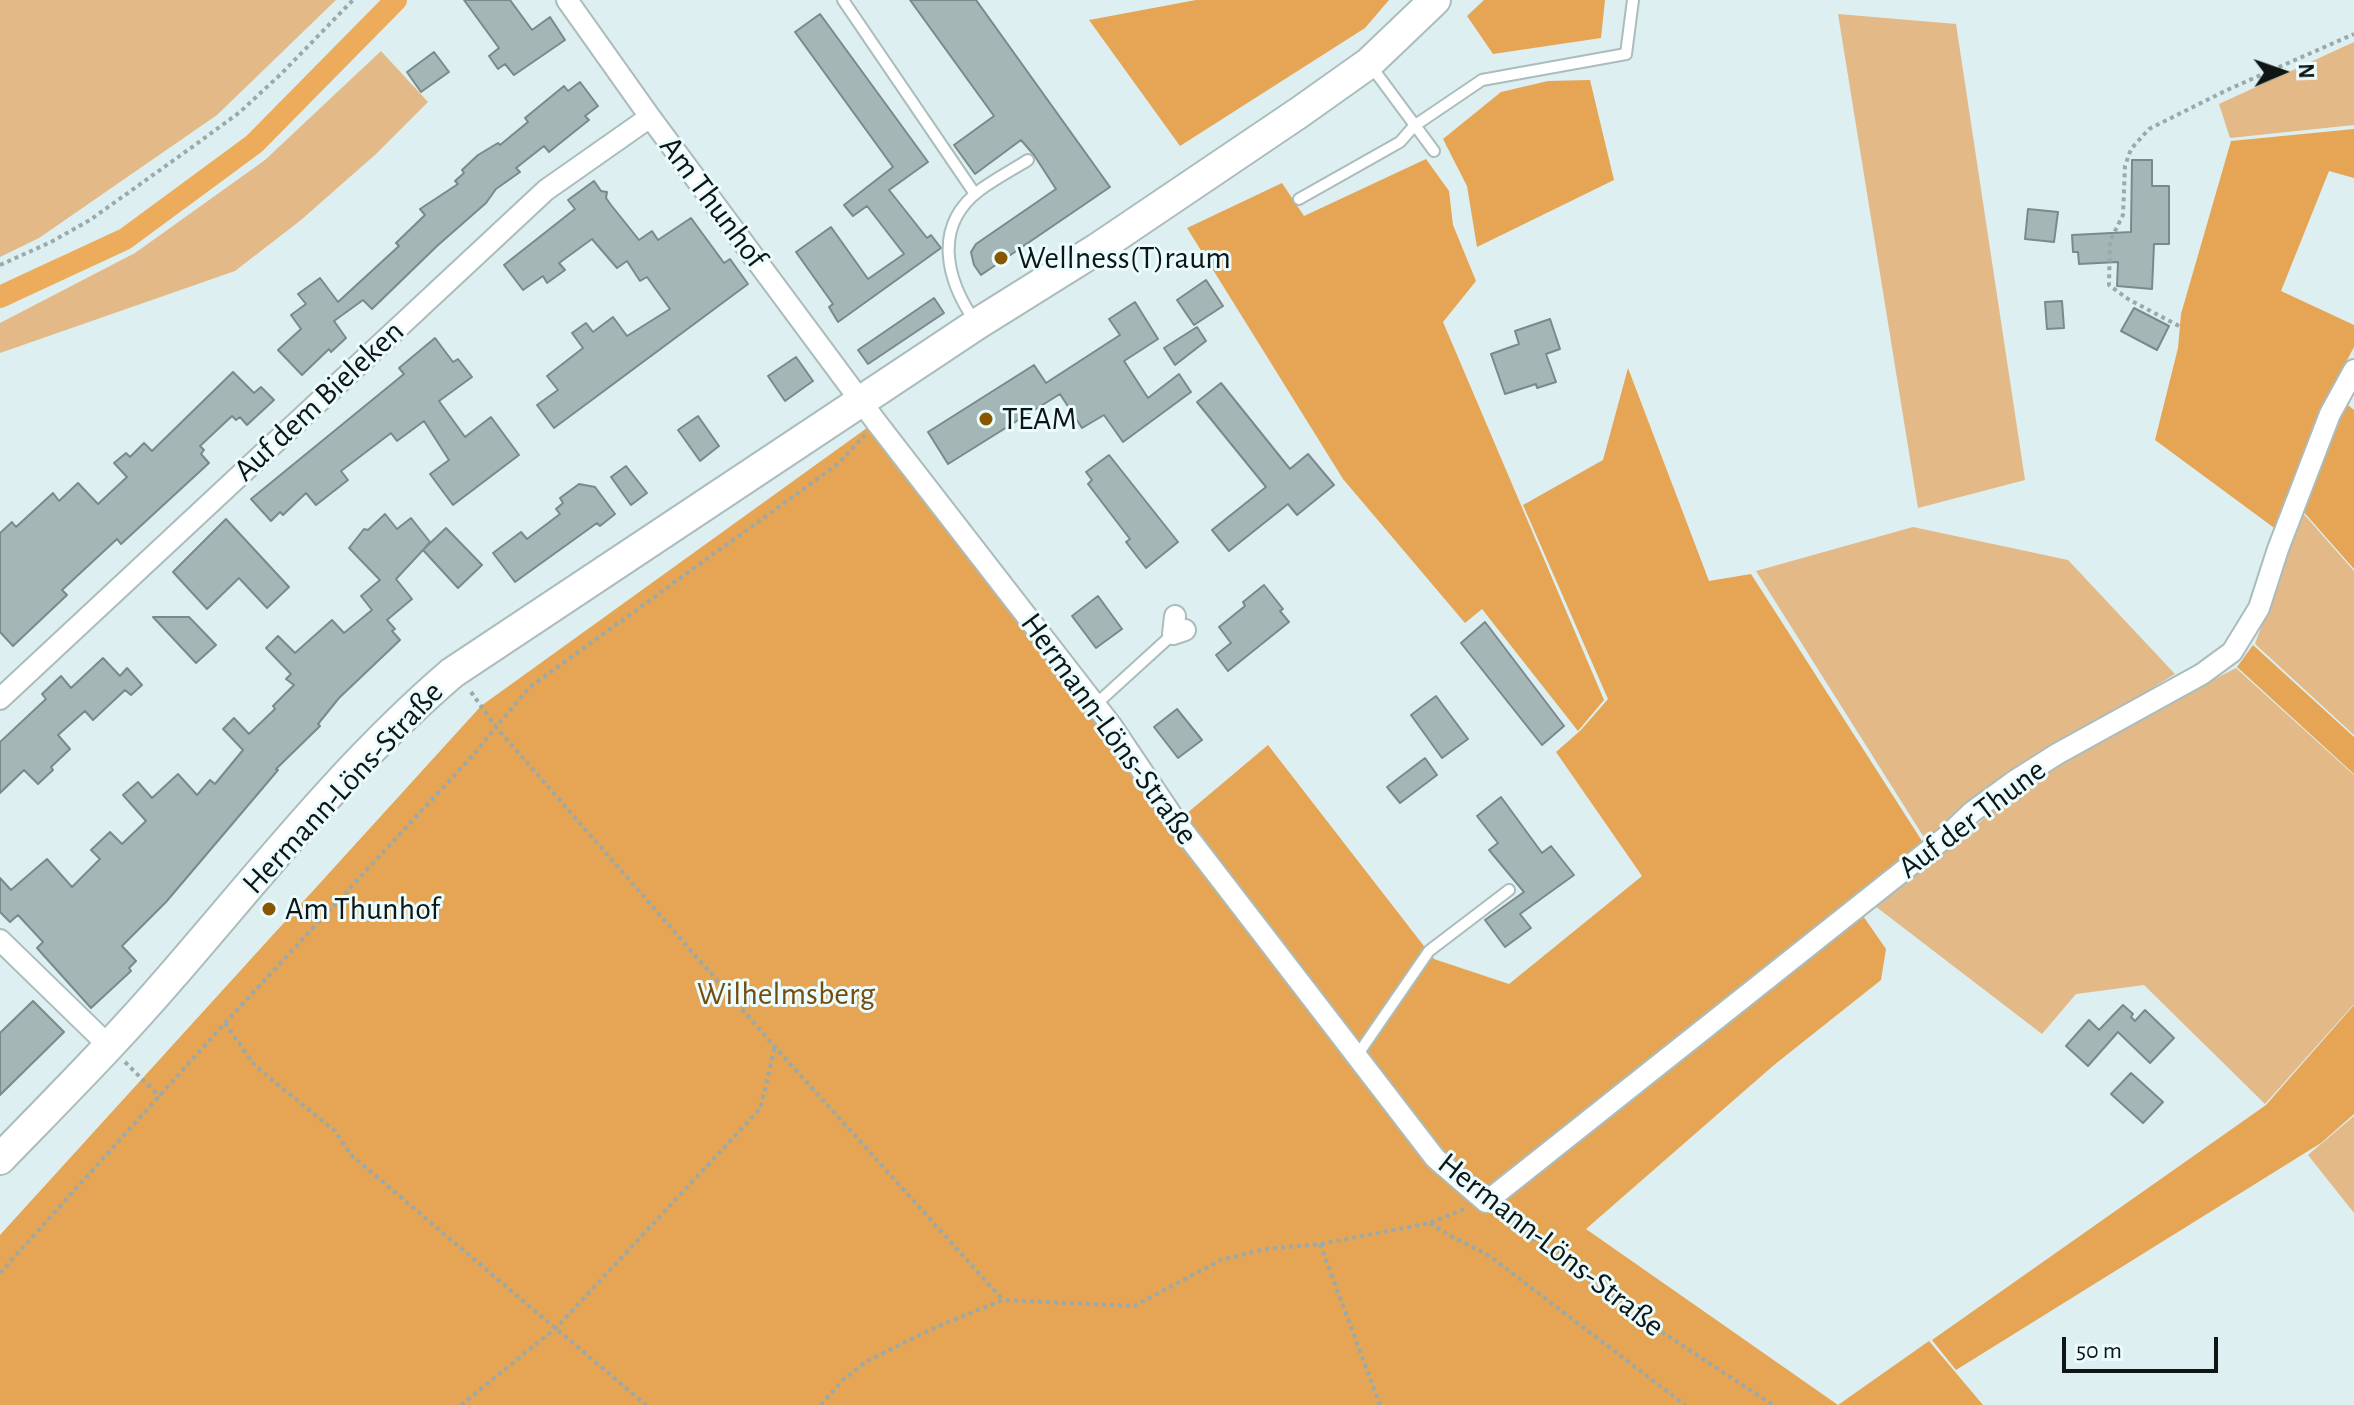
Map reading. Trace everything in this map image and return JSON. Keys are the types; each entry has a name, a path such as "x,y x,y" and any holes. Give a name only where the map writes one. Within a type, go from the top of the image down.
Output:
{"street":[{"name":"Am Thunhof","path":"567,0 869,412"},
{"name":"Hermann-Löns-Straße","path":"0,1159 109,1046 343,778 413,706 452,673 533,617 869,412 977,324 1097,249 1369,63 1435,0"},
{"name":"Auf dem Bieleken","path":"0,699 546,190 650,117"},
{"name":"Auf der Thune","path":"1482,1200 1911,865 1972,812 2057,754 2202,674 2232,652 2259,608 2275,548 2330,414 2354,370"},
{"name":"Hermann-Löns-Straße","path":"869,412 1095,705 1175,820 1356,1057 1435,1158 1482,1200"},
{"path":"0,940 109,1046"}],"lane":[{"path":"843,0 975,194"},
{"path":"1299,199 1400,142 1414,126 1482,80 1626,54 1633,0"},
{"path":"1369,63 1434,151"},
{"path":"977,324 949,272 953,223 975,194 1028,160"},
{"path":"1095,705 1178,627"},
{"path":"1356,1057 1429,951 1509,890"}],"path":[{"path":"0,265 90,220 240,112 353,0"},
{"path":"2179,326 2128,299 2109,285 2110,241 2123,215 2125,166 2131,149 2149,129 2227,90 2354,34"},
{"path":"0,1273 225,1023 475,753 530,687 838,464 869,412"},
{"path":"452,673 474,694 496,727 775,1047 1003,1300"},
{"path":"225,1023 255,1066 335,1131 351,1155 646,1405"},
{"path":"109,1046 160,1097"},
{"path":"461,1405 556,1328 760,1109 775,1047"},
{"path":"821,1405 843,1380 867,1361 934,1328 1003,1300 1134,1306 1221,1260 1265,1249 1320,1244 1430,1223 1482,1200"},
{"name":"Hermann-Löns-Straße","path":"1482,1200 1636,1315 1773,1405"},
{"path":"1430,1223 1453,1239 1491,1257 1685,1405"},
{"path":"1320,1244 1380,1405"}],"shaded area":[{"path":"0,0 336,0 217,115 39,238 0,257"},
{"path":"1838,14 1956,24 2025,480 1918,508"},
{"path":"2354,42 2354,125 2230,138 2219,104"},
{"path":"381,51 428,102 376,154 301,220 235,271 0,353 0,323 135,253 265,160"},
{"path":"2302,512 2354,571 2354,735 2255,644"},
{"path":"1913,527 2068,560 2175,674 2016,774 1925,839 1756,571"},
{"path":"2236,668 2354,775 2354,1004 2265,1104 2144,985 2076,994 2042,1034 1875,906 1979,823 2015,790 2100,739"},
{"path":"2354,1116 2354,1213 2308,1155"}],"green space":[{"path":"1196,0 1389,0 1365,28 1180,146 1089,20"},
{"path":"1484,0 1605,0 1601,38 1493,54 1467,16"},
{"path":"1590,80 1614,180 1477,247 1467,186 1443,139 1501,92 1548,81"},
{"path":"2354,129 2354,178 2329,171 2281,291 2354,325 2354,347 2327,398 2277,530 2155,440 2178,348 2181,314 2231,141"},
{"path":"1426,159 1449,191 1453,225 1476,281 1443,322 1604,700 1578,731 1482,609 1465,623 1343,479 1187,228 1282,183 1304,216"},
{"name":"Wilhelmsberg","path":"1628,368 1709,581 1751,574 1922,841 1852,900 1886,949 1881,980 1774,1065 1586,1229 1838,1405 0,1405 0,1235 481,706 871,425 1173,825 1268,745 1434,959 1509,984 1642,876 1556,752 1581,730 1608,699 1523,505 1603,460"},
{"path":"2343,401 2354,410 2354,569 2302,510"},
{"path":"2253,645 2354,737 2354,774 2237,667"},
{"path":"2354,1005 2354,1114 2321,1143 1956,1370 1932,1340 2266,1105"},
{"path":"1929,1341 1983,1405 1838,1405"}],"building":[{"path":"464,0 510,0 532,30 550,17 565,40 514,75 505,64 498,69 489,56 499,48"},
{"path":"910,0 976,0 1110,187 981,275 974,265 971,252 976,244 1056,189 1021,140 975,174 954,145 994,116"},
{"path":"820,14 928,162 889,190 927,238 931,235 941,248 838,322 829,307 833,304 796,252 831,227 868,279 904,254 867,206 853,216 844,205 893,167 795,32"},
{"path":"434,52 449,72 421,92 407,72"},
{"path":"580,82 598,106 585,116 589,120 549,152 544,146 516,168 520,172 496,189 486,203 372,309 363,300 334,321 346,338 331,352 329,349 302,375 278,350 301,329 291,315 306,304 298,294 320,278 338,302 399,246 396,243 425,215 420,209 458,184 455,181 464,173 462,170 478,155 498,143 500,145 528,122 525,118 564,86 568,91"},
{"path":"2132,160 2152,160 2152,186 2169,186 2169,244 2154,244 2152,289 2117,286 2118,262 2079,264 2078,252 2073,252 2072,235 2131,232"},
{"path":"594,181 601,191 607,192 606,198 639,240 652,231 658,240 691,218 724,263 730,259 748,284 554,428 537,405 558,390 547,376 583,348 572,333 586,323 593,332 613,317 627,336 670,309 647,277 640,281 627,261 617,268 592,239 559,263 565,270 547,283 543,276 523,290 504,265 575,209 568,200"},
{"path":"2028,209 2058,212 2054,242 2025,239"},
{"path":"1206,280 1223,306 1194,325 1177,300"},
{"path":"934,298 944,313 868,364 858,350"},
{"path":"2062,301 2064,328 2047,329 2045,302"},
{"path":"1135,302 1158,339 1124,361 1148,398 1179,374 1191,392 1123,442 1104,415 1082,428 1060,394 948,464 928,432 1034,365 1046,383 1120,335 1109,319"},
{"path":"2134,308 2169,326 2157,350 2121,331"},
{"path":"1550,319 1560,349 1546,354 1556,382 1537,388 1536,384 1505,394 1491,354 1519,344 1515,331"},
{"path":"1197,327 1206,341 1175,365 1164,348"},
{"path":"435,338 453,362 458,359 472,377 439,401 465,437 491,417 519,455 453,505 430,474 449,460 424,421 397,441 391,433 341,471 348,480 316,505 306,493 283,515 280,512 271,521 251,499 404,374 399,368"},
{"path":"796,357 813,381 785,401 768,376"},
{"path":"233,372 254,393 261,387 274,400 247,425 240,417 236,420 232,416 200,446 204,450 201,454 209,463 121,544 117,539 62,590 67,595 13,646 0,632 0,533 12,522 16,527 53,493 59,501 78,483 98,504 127,477 114,463 126,453 130,457 144,443 152,451"},
{"path":"1221,383 1290,469 1308,454 1334,485 1297,515 1288,504 1229,551 1212,530 1266,487 1197,402"},
{"path":"698,416 719,446 700,461 678,430"},
{"path":"1109,455 1178,542 1146,568 1126,542 1130,539 1088,484 1092,480 1086,472"},
{"path":"626,466 647,493 631,505 611,477"},
{"path":"579,484 595,487 615,514 600,526 597,523 515,582 493,553 521,532 527,539 560,514 556,509 563,503 560,498"},
{"path":"385,514 397,529 411,518 430,542 424,549 446,528 482,565 458,588 423,550 396,579 412,599 387,620 400,640 339,698 318,724 320,726 276,769 166,902 122,946 136,961 129,968 131,971 91,1008 37,948 43,942 18,915 10,922 0,912 0,878 11,890 47,859 72,887 100,859 91,850 110,832 122,844 146,821 123,795 138,782 152,798 178,774 197,795 210,780 215,784 243,750 223,729 234,718 249,734 294,685 286,679 291,674 266,648 278,636 295,653 332,620 344,633 372,610 361,596 380,580 349,548 364,529 368,530"},
{"path":"226,519 289,587 267,608 239,578 207,609 173,572"},
{"path":"1264,585 1289,622 1228,671 1216,655 1231,643 1219,627"},
{"path":"1098,596 1122,629 1096,648 1072,616"},
{"path":"153,617 189,617 216,645 196,663"},
{"path":"1485,622 1564,726 1542,745 1461,643"},
{"path":"103,658 120,676 127,668 142,685 131,695 125,690 93,720 85,711 58,735 70,749 38,784 24,770 0,793 0,742 46,699 42,694 61,676 71,688"},
{"path":"1436,696 1468,739 1442,758 1411,715"},
{"path":"1177,709 1202,740 1178,758 1154,727"},
{"path":"1425,758 1437,775 1400,803 1387,787"},
{"path":"1501,797 1542,853 1551,846 1574,875 1520,914 1531,928 1505,947 1485,920 1524,892 1489,850 1498,843 1477,816"},
{"path":"33,1001 64,1032 0,1095 0,1033"},
{"path":"2123,1005 2133,1014 2131,1017 2135,1021 2145,1010 2174,1038 2150,1063 2118,1032 2088,1066 2066,1046 2089,1020 2099,1030"},
{"path":"2131,1073 2163,1102 2143,1123 2111,1094"}],"waterway":[{"path":"0,297 125,239 254,144 396,0"}],"place":[{"name":"Wellness(T)raum","path":"1001,258"},
{"name":"TEAM","path":"986,419"},
{"name":"Am Thunhof","path":"269,909"}]}
